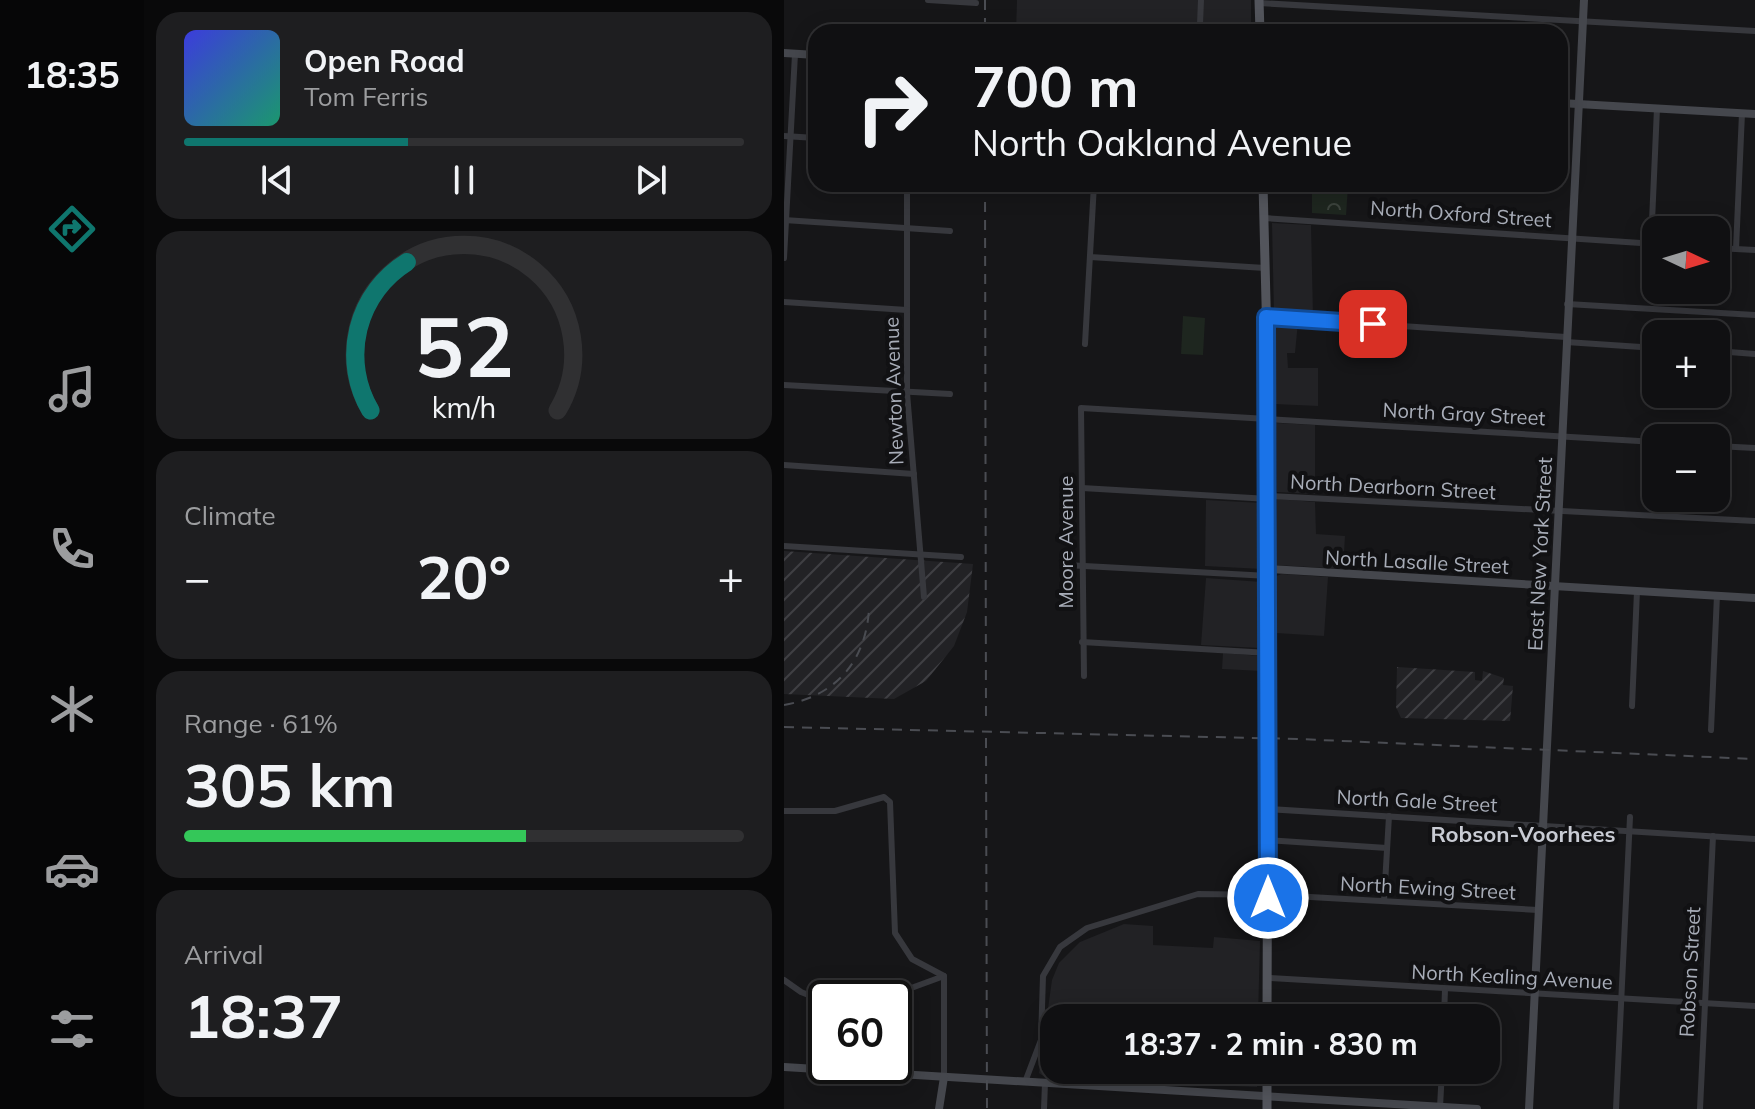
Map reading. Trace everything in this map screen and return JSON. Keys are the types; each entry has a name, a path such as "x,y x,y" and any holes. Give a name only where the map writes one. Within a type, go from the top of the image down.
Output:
{"main road":[{"name":"East New York Street","path":"1529,1109 1584,0"},
{"path":"1259,1 1260,24"},
{"path":"784,53 808,55"},
{"path":"1568,103 1755,114"},
{"path":"1263,192 1269,419 1267,1004"},
{"name":"North Lasalle Street","path":"1269,573 1755,598"},
{"path":"784,1067 1040,1083"},
{"path":"939,1109 944,1077"},
{"path":"1064,1084 1477,1109"},
{"path":"1267,1084 1267,1109"}],"street":[{"path":"928,0 976,3"},
{"path":"1200,24 1201,0"},
{"path":"1259,1 1755,31"},
{"path":"784,258 787,137 795,54"},
{"path":"1654,216 1657,108"},
{"path":"1736,249 1742,113"},
{"path":"787,137 808,138"},
{"name":"Newton Avenue","path":"907,192 907,393 924,597"},
{"path":"1085,344 1094,192"},
{"name":"North Oxford Street","path":"1264,218 1642,243"},
{"path":"785,220 950,231"},
{"path":"1730,249 1755,250"},
{"path":"1090,257 1265,268"},
{"path":"784,302 907,310"},
{"path":"1567,304 1755,315"},
{"path":"1266,317 1642,347"},
{"path":"1730,352 1755,354"},
{"path":"784,385 950,394"},
{"name":"North Gray Street","path":"1081,408 1642,441"},
{"name":"Moore Avenue","path":"1081,408 1084,676"},
{"path":"1730,447 1755,448"},
{"path":"784,465 914,474"},
{"name":"North Dearborn Street","path":"1082,488 1755,521"},
{"path":"784,546 961,557"},
{"path":"1066,565 1269,573"},
{"path":"1632,706 1637,591"},
{"path":"1711,730 1717,595"},
{"path":"1082,642 1269,653"},
{"path":"784,811 829,812 884,797 890,802 895,933 912,959 944,976"},
{"name":"North Gale Street","path":"1268,809 1755,839"},
{"path":"1384,901 1389,816"},
{"path":"1616,1109 1630,817"},
{"name":"Robson Street","path":"1700,1109 1713,836"},
{"path":"1268,840 1387,848"},
{"name":"North Ewing Street","path":"1025,1082 1041,1040 1040,994 1043,976 1057,951 1070,938 1087,928 1198,894 1538,910"},
{"path":"912,988 944,976"},
{"path":"944,976 944,1077"},
{"name":"North Kealing Avenue","path":"1268,978 1755,1006"},
{"path":"784,980 808,995"},
{"path":"1444,1004 1445,989"},
{"path":"1044,1109 1045,1084"},
{"path":"1440,1107 1441,1084"}],"shaded area":[{"path":"1017,0 1251,0 1251,24 1016,24"},
{"path":"1272,223 1311,225 1313,316 1274,313"},
{"path":"1274,321 1298,322 1295,353 1287,353 1288,368 1318,368 1318,406 1275,404"},
{"path":"1276,423 1315,425 1315,494 1277,492"},
{"path":"1277,499 1315,502 1316,534 1345,536 1343,569 1276,565"},
{"path":"1206,500 1262,503 1262,569 1205,566"},
{"path":"784,551 973,564 967,612 954,646 926,681 894,699 784,694"},
{"path":"1276,576 1328,577 1324,636 1276,633"},
{"path":"1206,578 1262,582 1260,648 1201,645"},
{"path":"1223,653 1260,656 1262,671 1222,669"},
{"path":"1397,667 1475,672 1475,680 1482,681 1483,671 1504,678 1503,685 1513,686 1510,721 1401,718 1396,707"},
{"path":"1124,924 1153,926 1153,945 1213,948 1214,937 1260,941 1258,1004 1049,1004 1052,980 1059,963 1080,942"},
{"path":"1187,1084 1257,1084 1257,1087"}],"green space":[{"path":"1312,192 1347,192 1346,215 1312,213"},
{"path":"1183,316 1205,318 1203,355 1181,354"}],"railway":[{"path":"985,0 985,24"},
{"path":"985,192 986,721"},
{"path":"784,705 819,694 845,673 862,645 869,609"},
{"path":"784,727 1298,739 1755,759"},
{"path":"986,738 987,1109"}],"district":[{"name":"Robson-Voorhees","path":"1523,834"}],"route":[{"path":"1268,898 1269,415 1266,317 1373,324"}]}
